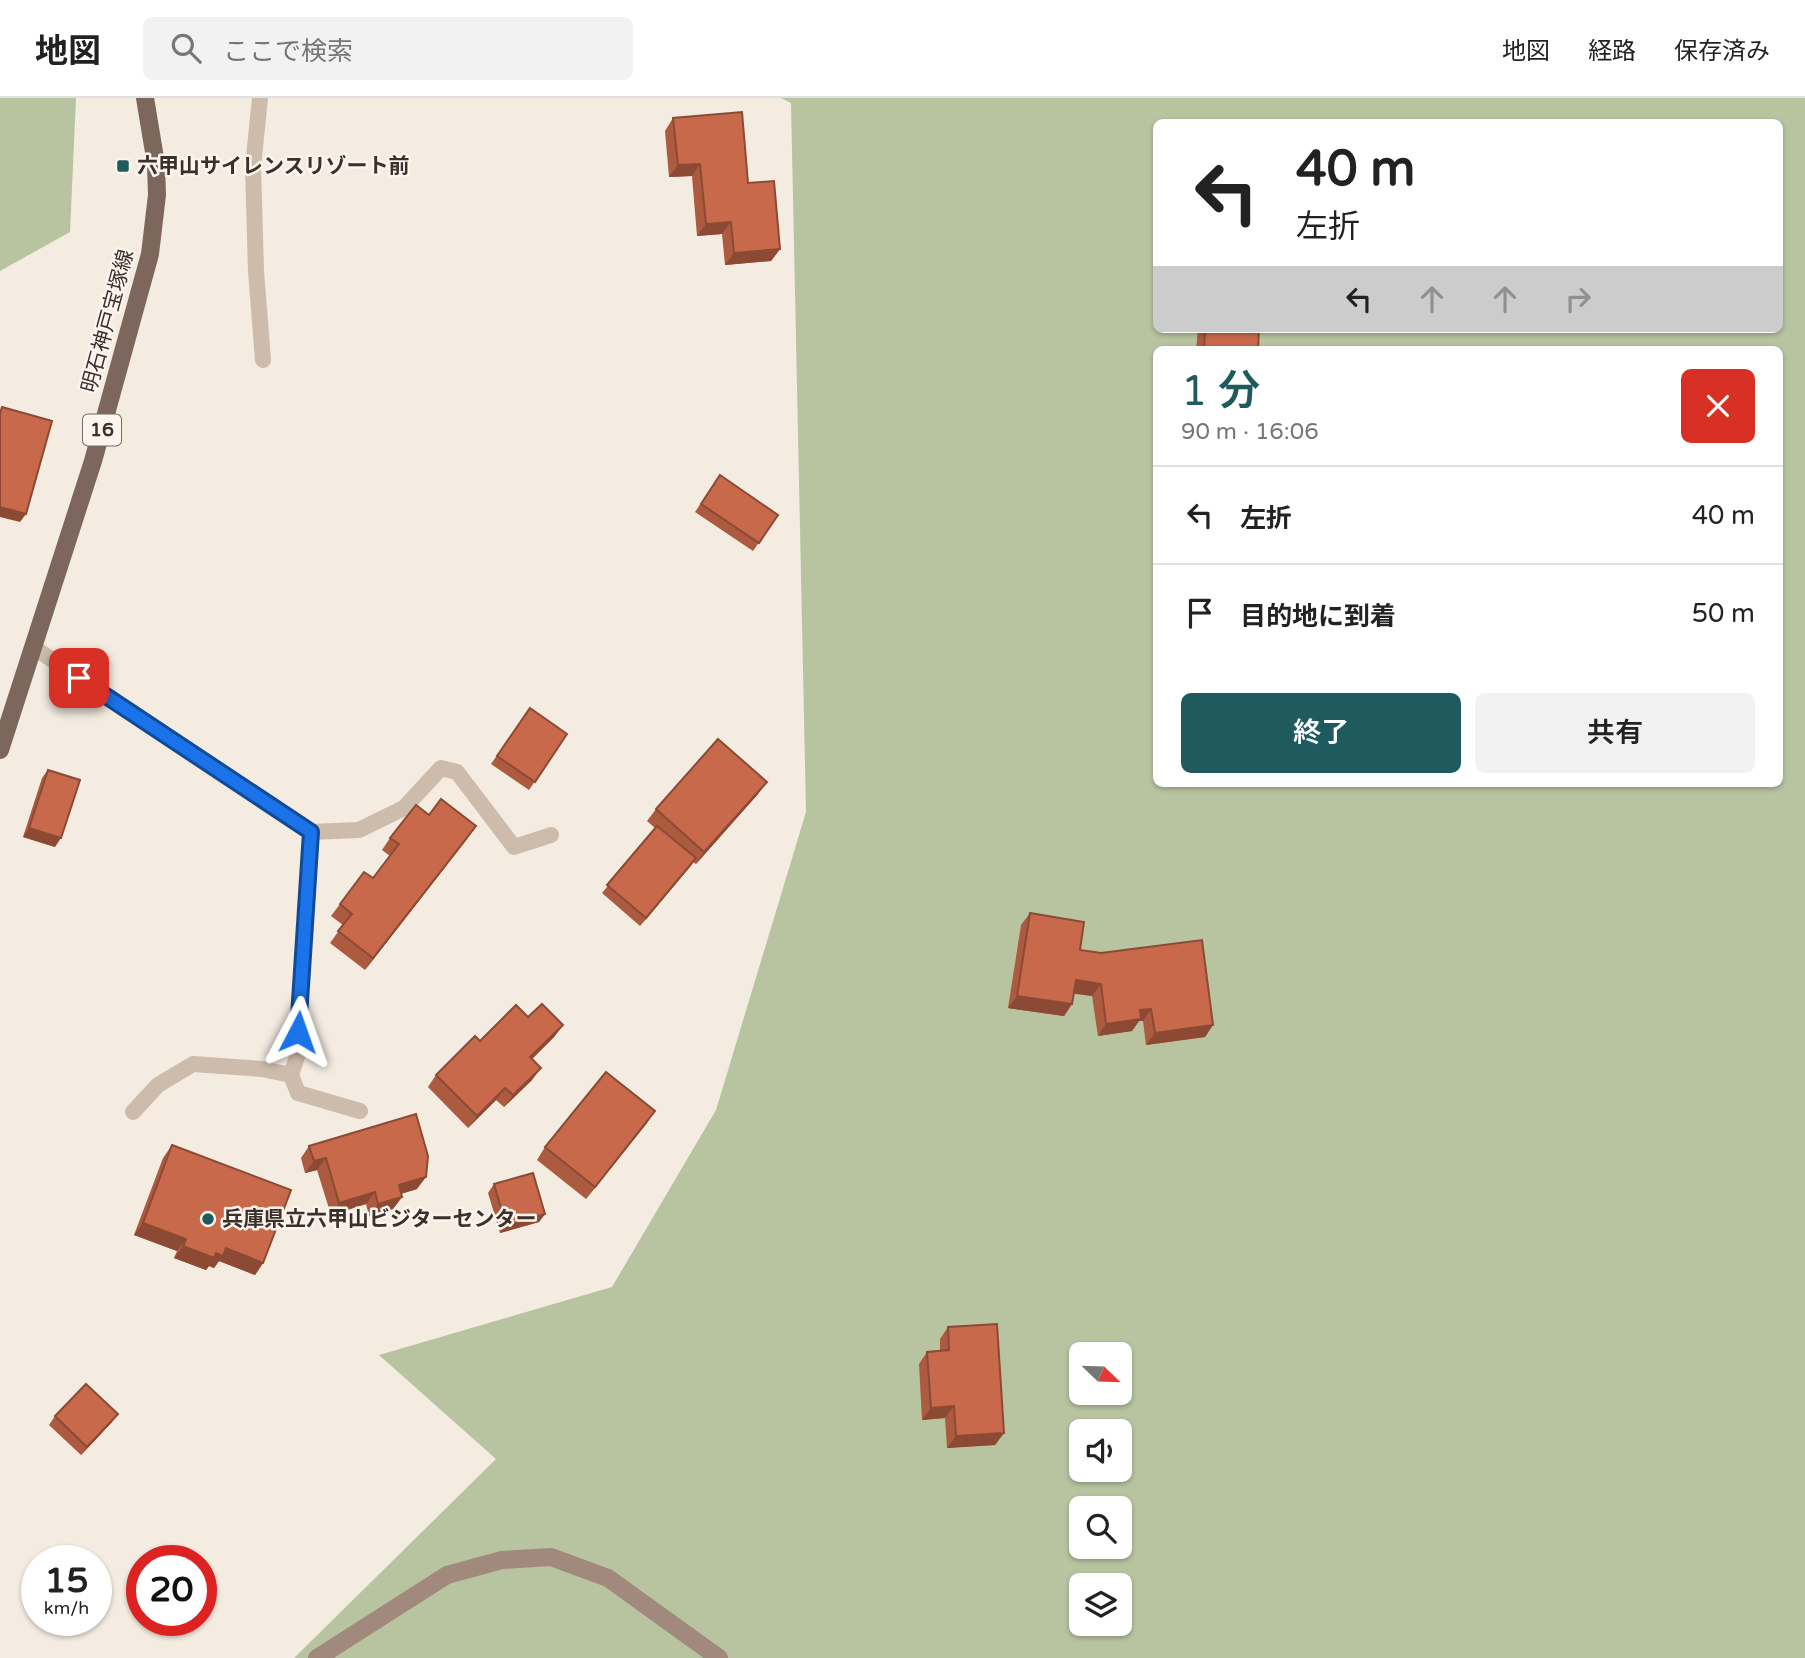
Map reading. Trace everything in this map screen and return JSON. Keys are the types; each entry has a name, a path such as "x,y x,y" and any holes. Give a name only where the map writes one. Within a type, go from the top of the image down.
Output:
{"main road":[{"name":"明石神戸宝塚線","path":"0,750 93,461 150,254 157,195 147,99"}],"street":[{"path":"317,1658 447,1575 502,1560 551,1557 608,1578 719,1658"}],"lane":[{"path":"260,98 253,167 256,271 263,360"},
{"path":"33,647 311,832 359,830 404,808 441,768 457,772 514,847 551,835"},
{"path":"311,832 297,1057 290,1076 298,1093 360,1111"},
{"path":"133,1112 158,1085 193,1064 261,1069 290,1076"}],"green space":[{"path":"0,98 76,98 70,232 0,271"},
{"path":"781,98 1805,98 1805,1658 294,1658 496,1459 379,1355 612,1287 716,1110 806,812 791,103"}],"building":[{"path":"742,112 748,183 774,181 780,249 734,253 731,222 706,224 700,164 678,165 673,118"},
{"path":"1205,333 1259,333 1258,346 1204,346"},
{"path":"2,407 52,421 26,514 0,507"},
{"path":"720,475 778,515 759,543 701,504"},
{"path":"530,708 567,734 535,782 497,756"},
{"path":"718,739 767,782 704,852 656,809"},
{"path":"48,770 80,780 61,838 29,828"},
{"path":"441,799 476,826 373,958 338,931 352,914 340,904 364,872 373,878 399,844 390,838 416,805 429,815"},
{"path":"657,826 696,858 646,918 607,885"},
{"path":"1030,913 1084,922 1080,950 1101,953 1202,940 1213,1025 1155,1033 1151,1009 1140,1010 1141,1019 1106,1024 1101,984 1076,980 1072,1004 1017,996"},
{"path":"542,1004 563,1025 530,1057 541,1068 513,1095 505,1088 477,1116 436,1075 475,1036 480,1041 516,1005 528,1017"},
{"path":"606,1072 655,1111 595,1187 545,1147"},
{"path":"416,1114 428,1156 426,1177 399,1185 402,1197 378,1204 375,1192 339,1203 326,1158 314,1161 309,1146"},
{"name":"兵庫県立六甲山ビジターセンター","path":"172,1145 291,1190 263,1263 226,1248 223,1256 216,1253 214,1258 183,1246 186,1239 143,1223"},
{"path":"533,1173 545,1214 506,1225 494,1184"},
{"path":"997,1324 1004,1433 956,1436 954,1406 931,1408 927,1352 949,1350 948,1327"},
{"path":"86,1384 118,1414 87,1447 55,1416"}],"place":[{"name":"六甲山サイレンスリゾート前","path":"123,166"},
{"name":"兵庫県立六甲山ビジターセンター","path":"208,1219"}],"route":[{"path":"79,678 311,832 298,1032"}]}
